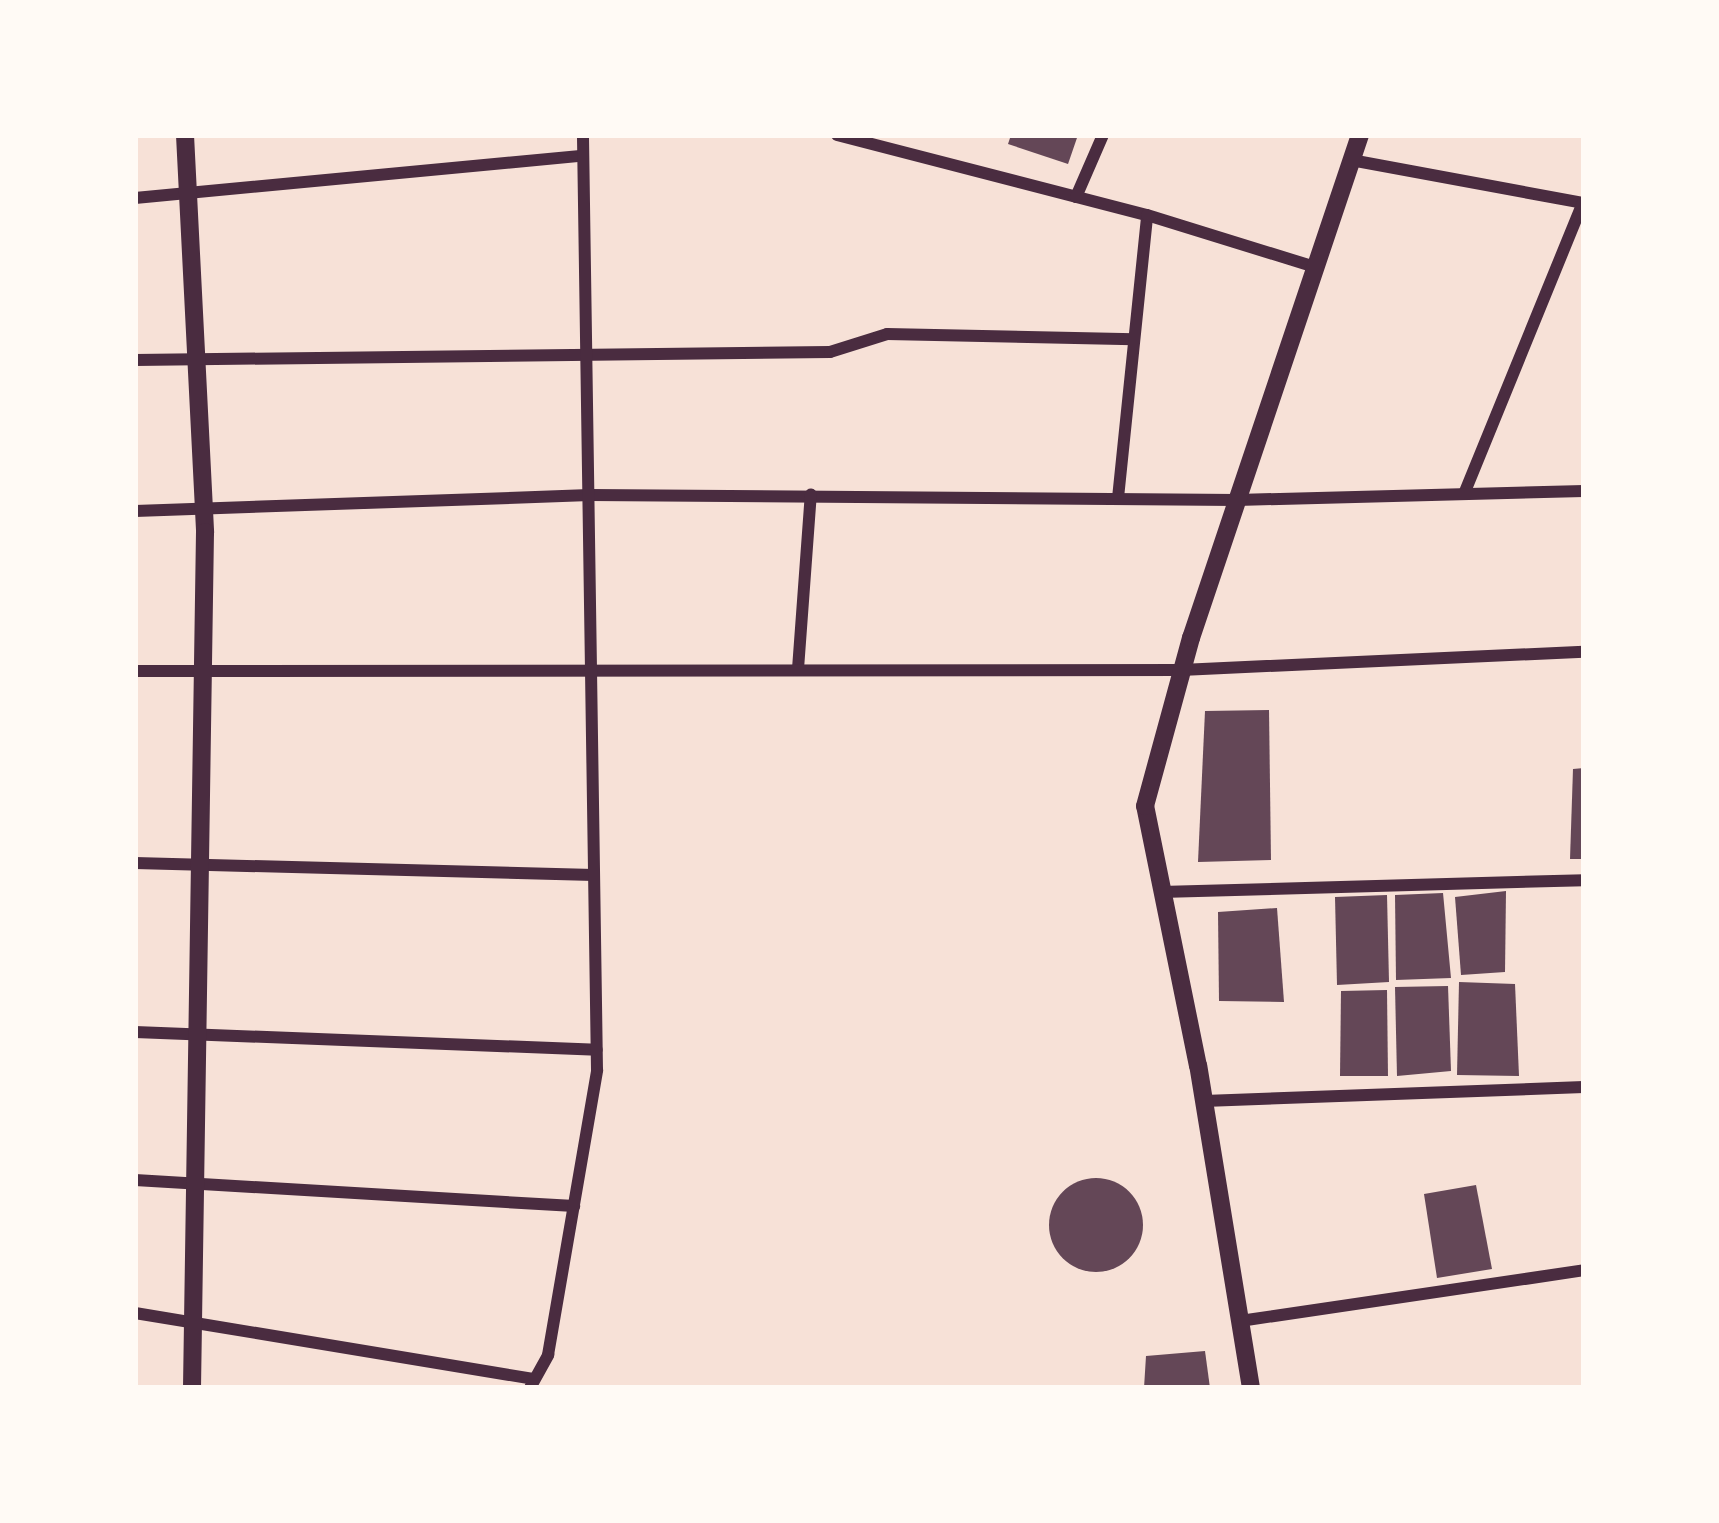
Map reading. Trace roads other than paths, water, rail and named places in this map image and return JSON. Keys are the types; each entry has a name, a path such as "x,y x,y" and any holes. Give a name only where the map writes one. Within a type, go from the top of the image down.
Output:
{"street":[{"path":"185,135 204,509 201,1033 192,1388"},
{"path":"135,1313 531,1384 548,1355 597,1050 584,135"},
{"path":"837,135 1147,215 1315,267"},
{"path":"1076,196 1103,135"},
{"path":"1251,1388 1204,1101 1145,806 1181,670 1360,135"},
{"path":"135,198 583,157"},
{"path":"1351,160 1584,203 1464,494"},
{"path":"1118,498 1147,215"},
{"path":"135,360 830,352 887,334 1134,339"},
{"path":"135,511 590,496 1237,500 1584,491"},
{"path":"797,669 811,494"},
{"path":"135,671 1181,670 1584,652"},
{"path":"135,863 594,875"},
{"path":"1161,892 1584,880"},
{"path":"135,1032 597,1050"},
{"path":"1204,1101 1584,1087"},
{"path":"135,1180 574,1206"},
{"path":"1240,1321 1584,1270"}]}
